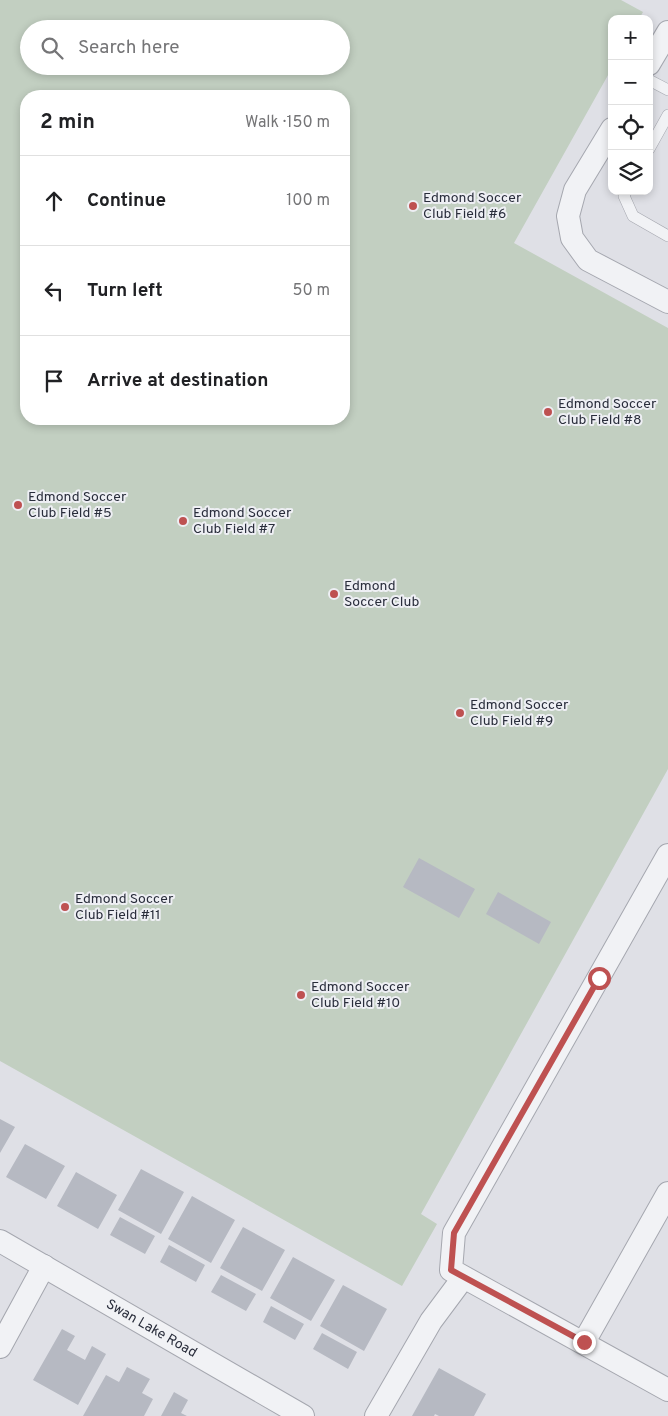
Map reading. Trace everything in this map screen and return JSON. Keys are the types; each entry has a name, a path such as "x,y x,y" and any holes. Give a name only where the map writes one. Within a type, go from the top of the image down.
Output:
{"street":[{"path":"651,60 668,32"},
{"path":"608,136 575,190 568,216 572,238 588,260 668,302"},
{"path":"668,855 454,1233 451,1270 668,1390"},
{"path":"584,1342 668,1193"},
{"name":"Swan Lake Road","path":"0,1241 302,1416"},
{"path":"0,1347 44,1266"},
{"path":"376,1416 430,1322 463,1278"}],"lane":[{"path":"653,82 668,90"},
{"path":"653,142 668,115"},
{"path":"624,195 633,216 668,236"}],"green space":[{"name":"Edmond Soccer Club","path":"0,0 621,0 643,12 641,15 608,15 608,75 514,243 668,328 668,769 421,1214 437,1224 402,1286 0,1061"}],"building":[{"path":"419,858 475,889 459,918 403,887"},
{"path":"498,892 551,922 539,944 486,914"},
{"path":"0,1119 15,1127 0,1153"},
{"path":"25,1144 65,1166 46,1199 6,1177"},
{"path":"141,1169 184,1192 161,1234 118,1210"},
{"path":"76,1172 117,1195 98,1229 57,1206"},
{"path":"192,1196 235,1220 211,1263 168,1239"},
{"path":"120,1217 155,1236 145,1254 110,1235"},
{"path":"243,1227 285,1250 262,1291 220,1268"},
{"path":"169,1245 205,1265 196,1282 160,1262"},
{"path":"293,1257 335,1280 311,1321 270,1298"},
{"path":"221,1275 256,1294 246,1311 211,1292"},
{"path":"343,1285 387,1309 364,1351 320,1326"},
{"path":"271,1306 304,1324 295,1340 263,1322"},
{"path":"62,1329 75,1336 67,1350 85,1360 92,1346 106,1354 78,1405 33,1380"},
{"path":"322,1333 357,1352 348,1369 313,1349"},
{"path":"127,1367 150,1379 142,1393 153,1399 144,1416 83,1416 106,1375 119,1382"},
{"path":"439,1368 486,1394 474,1416 439,1416 435,1414 434,1416 412,1416"},
{"path":"174,1392 188,1400 181,1413 187,1416 161,1416"}],"place":[{"name":"Edmond Soccer Club Field #6","path":"413,206"},
{"name":"Edmond Soccer Club Field #8","path":"548,412"},
{"name":"Edmond Soccer Club Field #5","path":"18,505"},
{"name":"Edmond Soccer Club Field #7","path":"183,521"},
{"name":"Edmond Soccer Club","path":"334,594"},
{"name":"Edmond Soccer Club Field #9","path":"460,713"},
{"name":"Edmond Soccer Club Field #11","path":"65,907"},
{"name":"Edmond Soccer Club Field #10","path":"301,995"}],"route":[{"path":"584,1342 451,1270 454,1233 599,978"}]}
